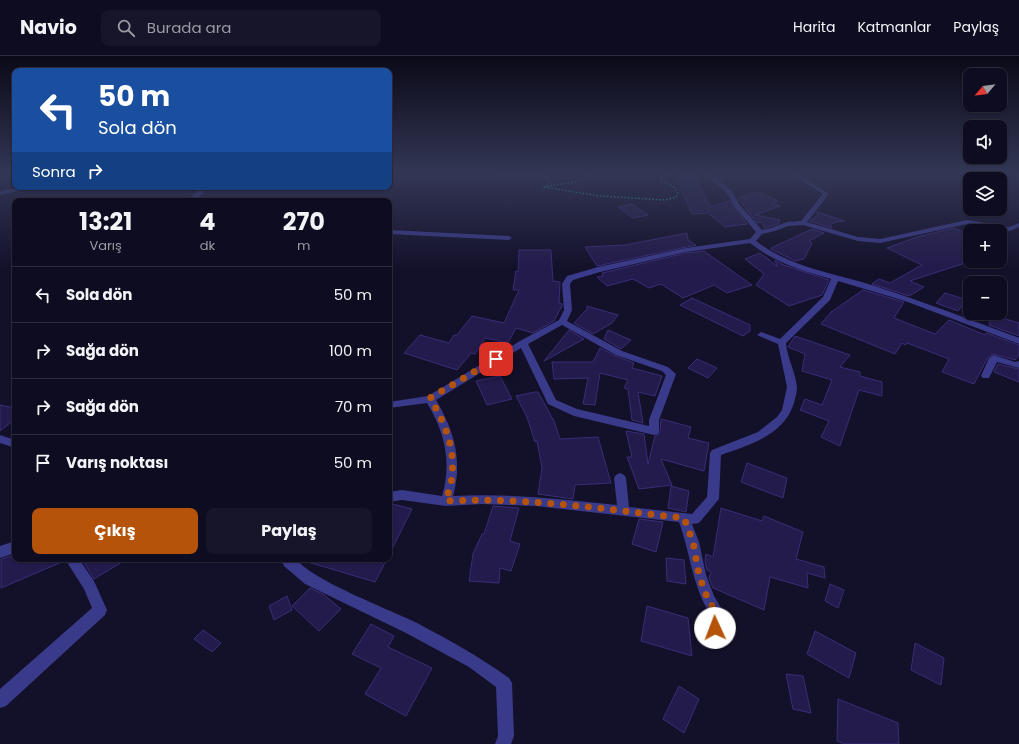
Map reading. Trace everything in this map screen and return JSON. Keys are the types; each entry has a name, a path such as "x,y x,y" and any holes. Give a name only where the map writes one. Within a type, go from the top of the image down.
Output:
{"street":[{"path":"736,205 760,232"},
{"path":"803,223 817,205"},
{"path":"752,242 760,232 773,230 787,224 803,223 858,239 880,241 904,237 967,222 1010,229 1019,232"},
{"path":"1010,229 1019,225"},
{"path":"392,232 508,238"},
{"path":"392,404 430,398 523,343 562,322 568,310 566,284 570,278 588,272 723,243 752,242 761,249 781,260 872,288 1019,341"},
{"path":"392,496 402,495 446,501 482,499 536,501 695,519 713,499 716,452 737,446 772,429 788,410 792,388 783,358 782,342 827,298 836,277"},
{"path":"523,343 552,402 574,412 654,431 654,420 671,374 665,369 619,353 562,322"},
{"path":"761,335 782,344"},
{"path":"986,376 994,358 1017,366 1019,364"},
{"path":"430,398 440,416 450,443 452,474 446,501"},
{"path":"0,439 12,443"},
{"path":"620,478 624,512"},
{"path":"684,518 693,542 699,575 708,600 719,616 712,640"},
{"path":"0,552 12,548"},
{"path":"0,700 100,610 89,586 74,562"},
{"path":"289,562 310,580 411,628 474,662 504,683 506,736 503,744"}],"building":[{"path":"634,205 648,215 633,218 618,207"},
{"path":"688,205 709,205 710,207 716,205 733,205 747,224 725,227 708,213 692,214"},
{"path":"743,205 780,206 755,215 780,220 778,224 764,228 762,222 757,223"},
{"path":"817,212 845,221 835,222 830,225 832,228 810,221 818,215"},
{"path":"954,228 963,232 963,263 910,281 924,287 909,296 872,284 879,279 890,283 922,265 887,248 917,237"},
{"path":"812,229 824,233 809,241 812,243 804,259 795,261 771,249 771,248"},
{"path":"687,233 688,240 696,245 597,266 585,247 625,245"},
{"path":"519,250 551,250 553,281 560,282 559,303 562,304 554,321 533,333 516,328 508,343 485,338 475,354 471,353 457,370 404,353 420,335 449,343 454,335 457,335 472,316 504,323 519,290 513,290 516,271 518,272"},
{"path":"704,251 752,285 727,293 714,285 683,298 661,284 649,288 633,279 607,286 597,277 603,276 602,273 686,253"},
{"path":"760,253 777,266 775,260 781,264 829,280 822,295 789,306 756,285 764,274 745,259"},
{"path":"863,290 904,302 894,318 935,334 949,320 985,335 986,333 1019,345 1019,355 1015,360 994,354 988,357 974,384 942,372 949,359 907,343 905,345 902,343 895,354 821,324 831,312"},
{"path":"945,293 963,299 963,305 958,311 936,303"},
{"path":"692,298 750,325 750,331 743,336 680,305"},
{"path":"587,306 618,315 612,323 593,334 574,323 587,309"},
{"path":"1007,319 1019,323 1019,336 989,325 990,320"},
{"path":"569,330 584,339 544,361"},
{"path":"608,330 631,340 621,349 604,339"},
{"path":"795,336 850,355 840,367 860,372 860,376 882,382 882,396 859,390 840,446 821,437 829,421 800,410 805,399 822,405 832,380 802,371 805,354 788,347"},
{"path":"600,348 634,363 632,368 662,376 655,396 638,392 643,423 632,420 628,389 624,388 628,380 600,373 595,405 583,404 588,378 554,379 552,362 593,362"},
{"path":"697,359 717,368 708,378 688,368"},
{"path":"998,364 1019,369 1019,382 994,372"},
{"path":"500,376 512,399 487,405 476,381"},
{"path":"538,392 554,421 560,439 598,437 611,483 575,485 573,499 538,494 542,468 537,441 535,442 527,417 516,396"},
{"path":"0,405 12,407 12,421 0,431"},
{"path":"661,419 691,427 688,438 709,443 704,471 661,459 672,485 639,489 627,457 632,457 626,431 644,434 648,464 655,436 658,435 660,431"},
{"path":"747,463 787,478 783,498 741,482"},
{"path":"671,486 689,491 686,512 668,508"},
{"path":"392,504 412,509 392,549"},
{"path":"493,506 519,508 510,541 520,544 511,571 500,568 499,583 469,581 473,554 482,534 484,534"},
{"path":"721,508 762,521 764,516 803,532 796,559 824,567 825,578 807,573 808,588 770,577 764,610 713,588 709,578 711,572 707,570 705,561 706,554 713,557"},
{"path":"639,519 663,522 656,552 632,544"},
{"path":"12,556 12,562 62,562 1,588 1,559"},
{"path":"666,558 684,560 686,584 667,581"},
{"path":"84,562 122,562 94,579"},
{"path":"308,562 385,562 375,582"},
{"path":"830,584 844,590 838,608 825,601"},
{"path":"310,588 323,594 341,609 319,631 292,606"},
{"path":"287,596 292,610 274,620 269,606"},
{"path":"647,606 688,618 692,656 641,641"},
{"path":"371,624 394,636 388,647 432,668 406,716 365,694 381,668 352,654"},
{"path":"203,630 221,643 212,652 194,639"},
{"path":"815,631 856,653 849,678 807,654"},
{"path":"915,643 944,658 941,685 911,670"},
{"path":"786,674 803,676 811,713 793,709"},
{"path":"679,686 699,699 684,733 663,719"},
{"path":"838,699 898,723 899,744 844,744 837,741"}],"route":[{"path":"496,359 430,398 440,416 450,443 452,474 446,501 482,499 536,501 684,518 693,542 699,575 708,600 719,616 715,628"}]}
